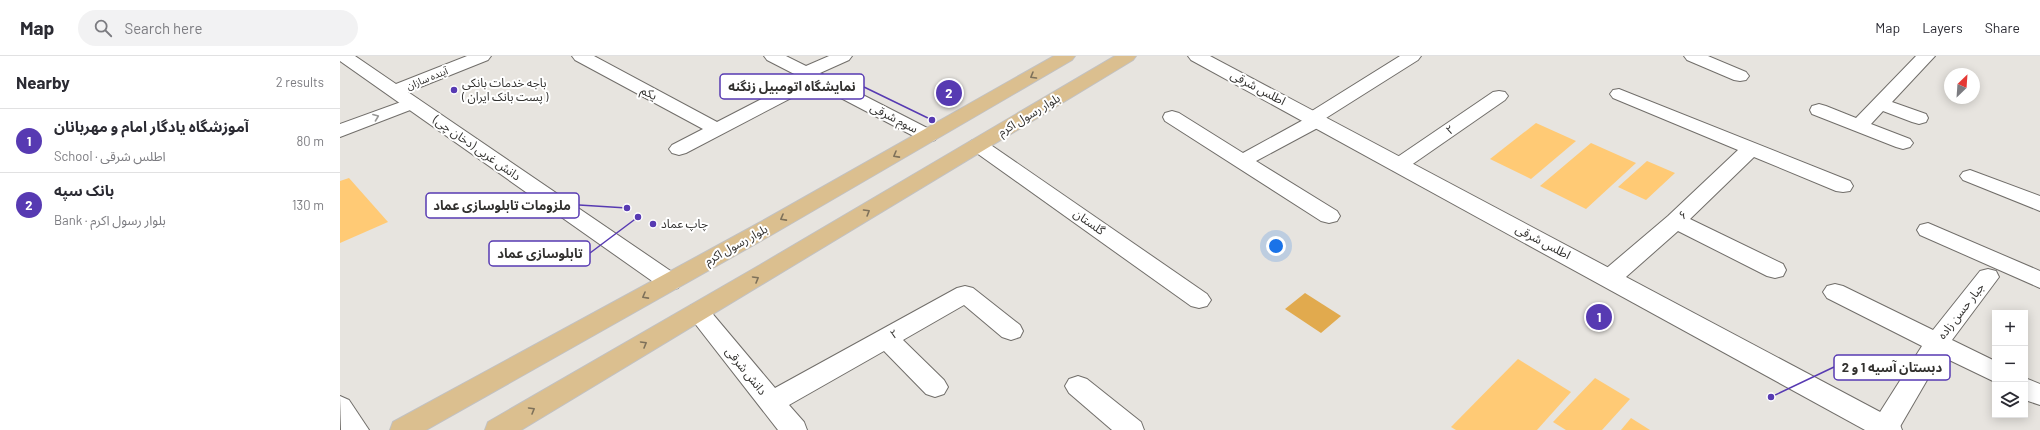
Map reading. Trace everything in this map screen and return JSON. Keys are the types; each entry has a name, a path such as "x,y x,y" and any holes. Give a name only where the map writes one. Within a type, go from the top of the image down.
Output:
{"main road":[{"name":"بلوار رسول اکرم","path":"403,430 670,282 1066,56"},
{"name":"بلوار رسول اکرم","path":"498,430 1127,56"}],"street":[{"name":"دانش غربی (دخان چی)","path":"344,56 670,282"},
{"name":"آینده سازان","path":"395,91 482,56"},
{"name":"یکم","path":"581,56 717,129"},
{"name":"سوم شرقی","path":"773,56 928,136"},
{"path":"679,149 717,129 843,56"},
{"name":"اطلس شرقی","path":"1197,56 1400,164 1887,429"},
{"path":"1242,161 1316,119 1412,56"},
{"path":"1859,126 1926,56"},
{"path":"1700,57 1740,76"},
{"path":"1619,94 1843,186"},
{"name":"۲","path":"1400,164 1499,96"},
{"path":"340,131 412,103"},
{"path":"1880,104 1919,118"},
{"path":"1819,110 1903,142"},
{"path":"1172,117 1329,216"},
{"name":"گلستان","path":"978,145 1199,300"},
{"name":"۶","path":"1610,278 1676,221 1752,148"},
{"path":"1970,176 2040,204"},
{"path":"1676,221 1775,270"},
{"path":"1928,230 2040,280"},
{"name":"جبار حسن زاده","path":"1887,429 1937,342 1988,276"},
{"path":"1835,292 1992,370"},
{"name":"۲","path":"772,402 965,294 1011,331"},
{"name":"دانش شرقی","path":"698,312 794,430"},
{"path":"886,338 934,387"},
{"path":"1078,386 1131,430"},
{"path":"2028,389 2040,395"},
{"path":"340,407 356,430"}],"shaded area":[{"path":"1536,123 1576,141 1531,179 1490,159"},
{"path":"1591,143 1636,163 1586,209 1540,186"},
{"path":"1647,161 1675,173 1646,200 1618,187"},
{"path":"349,178 388,222 340,243 340,181"},
{"path":"1305,293 1341,316 1321,333 1285,309"},
{"path":"1518,359 1571,392 1537,430 1456,430 1451,427"},
{"path":"1595,378 1630,399 1602,430 1566,430 1553,422"},
{"path":"1631,418 1650,430 1621,430"}],"place":[{"name":"باجه خدمات بانکی ( پست بانک ایران )","path":"454,90"},
{"name":"بانک سپه","path":"949,93"},
{"name":"نمایشگاه اتومبیل زنگنه","path":"932,120"},
{"name":"ملزومات تابلوسازی عماد","path":"627,208"},
{"name":"تابلوسازی عماد","path":"638,217"},
{"name":"چاپ عماد","path":"653,224"},
{"name":"آموزشگاه یادگار امام و مهربانان","path":"1599,317"},
{"name":"دبستان آسیه 1 و 2","path":"1771,397"}]}
